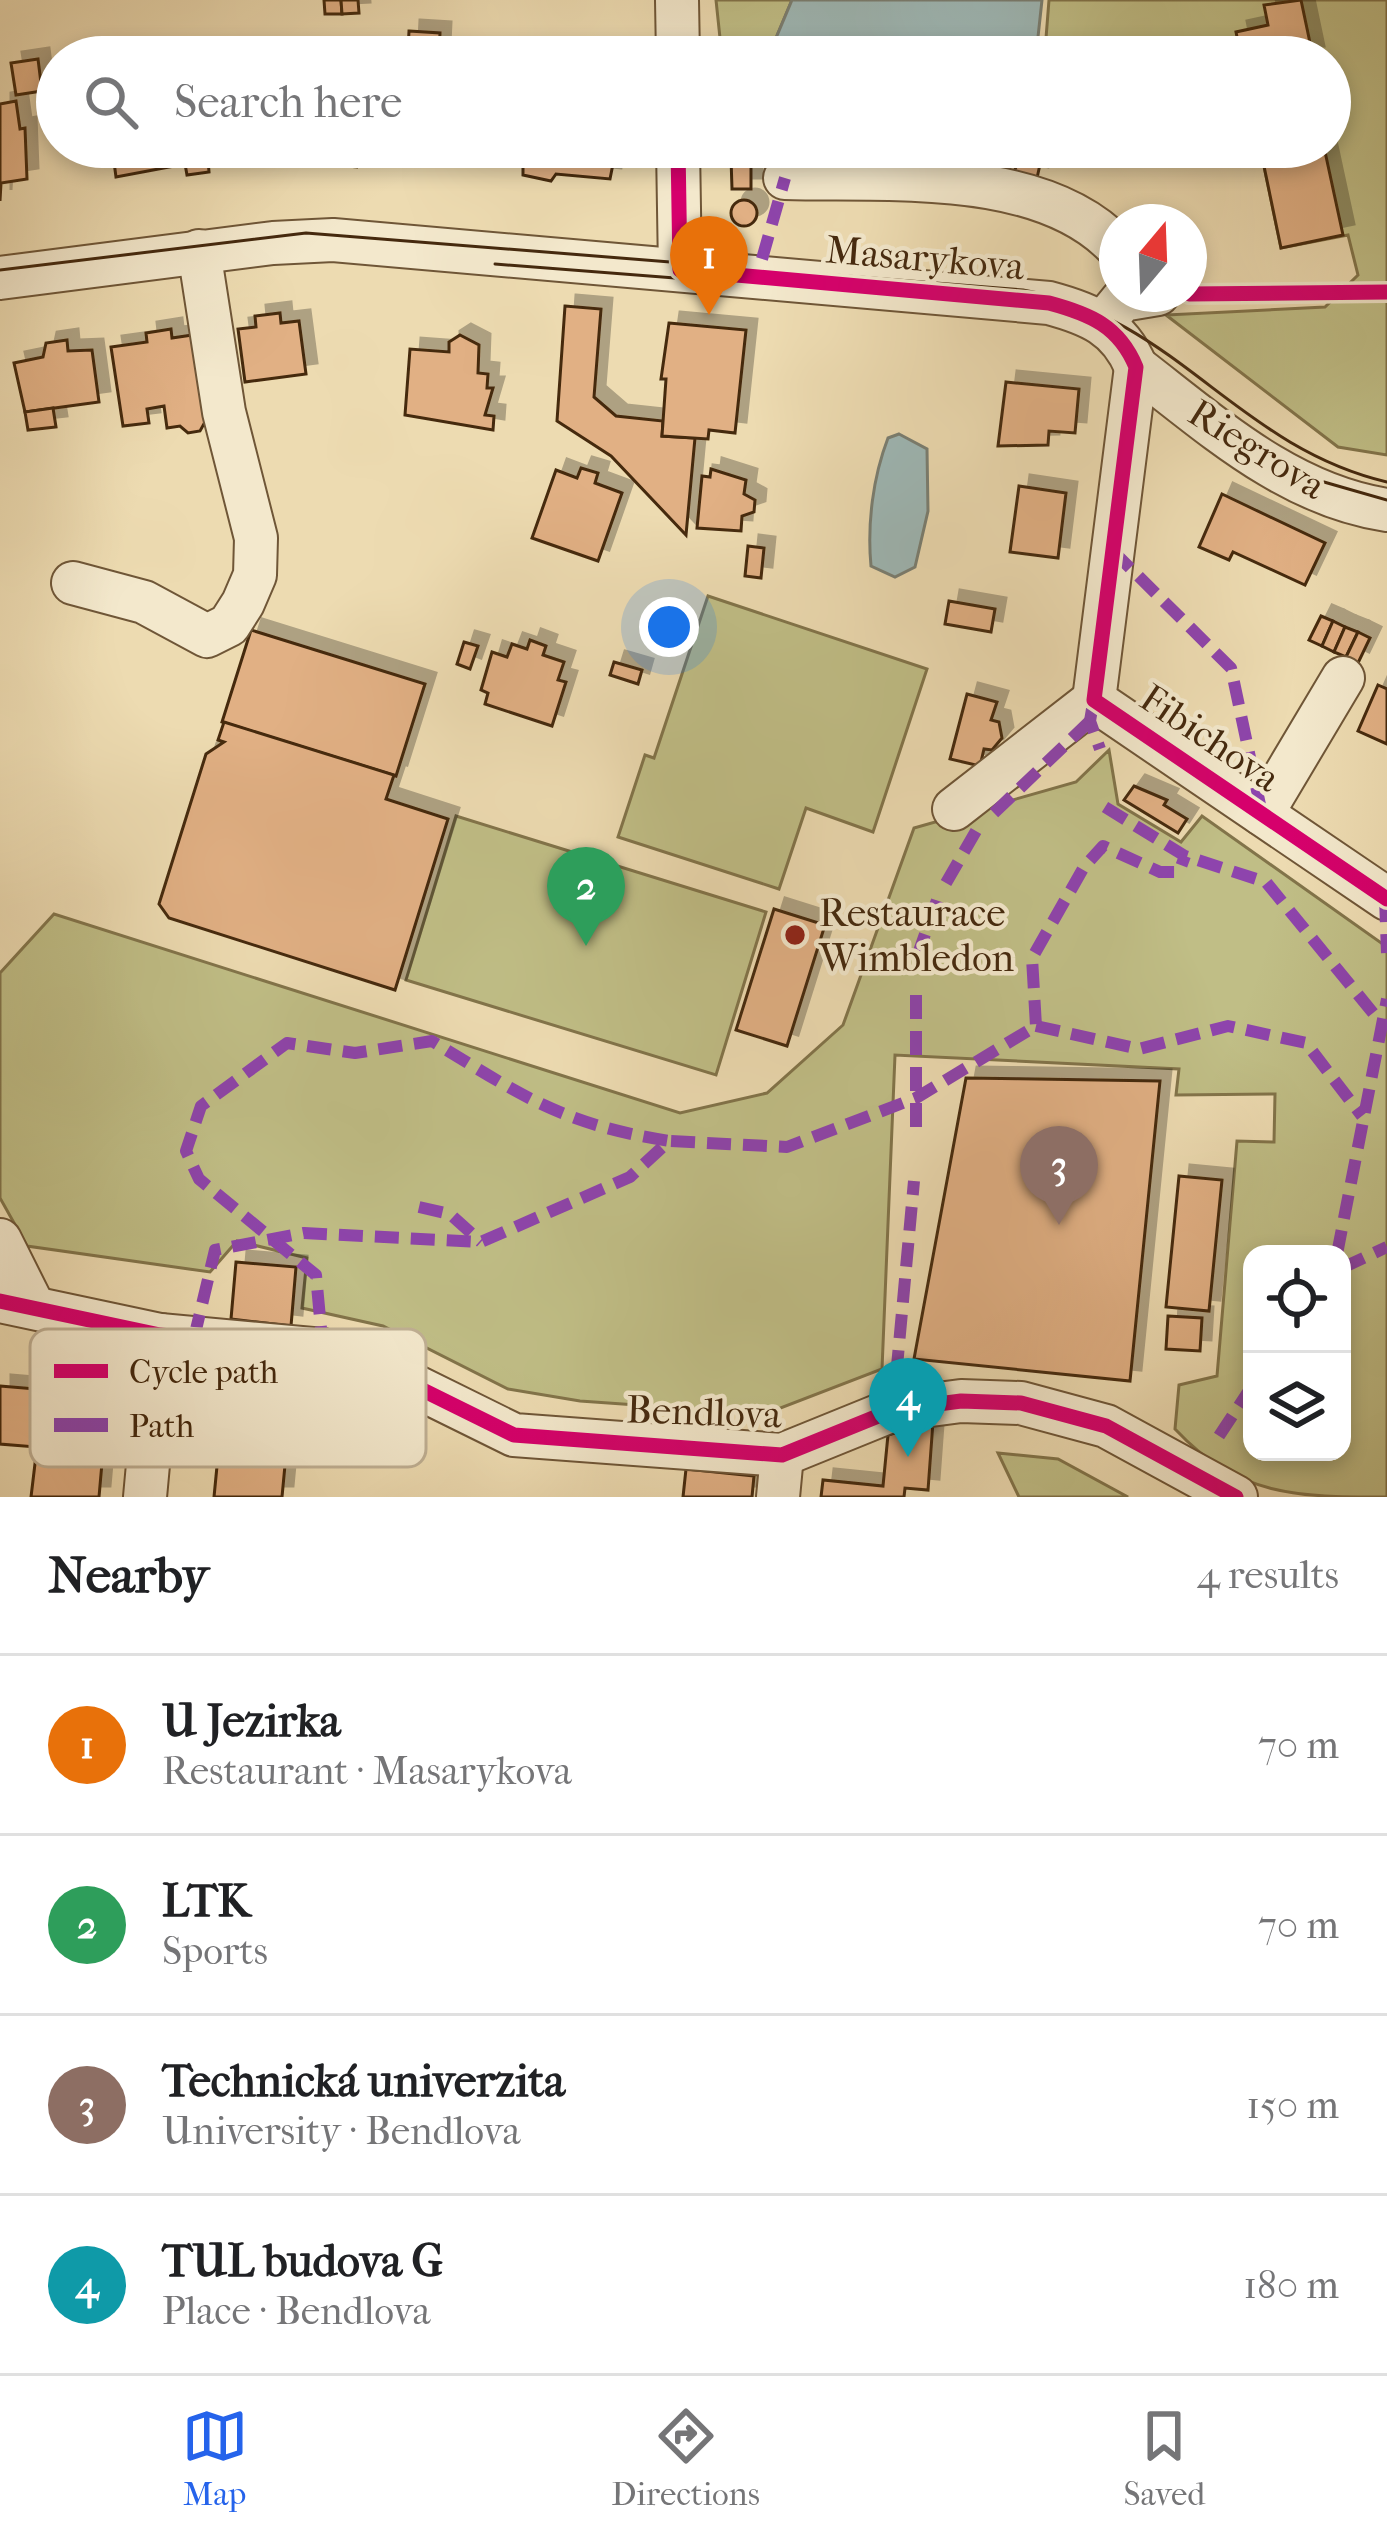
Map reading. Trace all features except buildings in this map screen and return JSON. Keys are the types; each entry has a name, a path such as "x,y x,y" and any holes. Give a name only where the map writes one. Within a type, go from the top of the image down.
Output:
{"street":[{"path":"677,0 677,36"},
{"path":"678,168 680,270"},
{"path":"785,178 969,182 1057,209 1099,236"},
{"name":"Masarykova","path":"0,278 199,251 333,240 1012,298 1049,303 1104,322"},
{"path":"73,583 144,602 207,636 230,626 255,575 256,538 224,412 199,251"},
{"path":"1112,312 1104,322 1127,345 1136,367"},
{"name":"Riegrova","path":"1136,367 1287,477 1353,505 1387,510"},
{"name":"Fibichova","path":"954,809 1094,700 1136,367"},
{"path":"1262,814 1342,678"},
{"name":"Fibichova","path":"1094,700 1387,899"},
{"path":"0,1240 16,1302"},
{"name":"Bendlova","path":"16,1302 134,1329"},
{"name":"Bendlova","path":"426,1392 514,1435 780,1476 893,1410 962,1401 1021,1403 1106,1426 1236,1497"},
{"path":"145,1497 148,1467"}],"shaded area":[{"path":"716,0 792,0 777,36 720,36"},
{"path":"1049,0 1387,0 1387,455 1338,447 1166,315 1325,307 1358,275 1348,235 1281,248 1264,168 1351,168 1351,36 1046,36"},
{"path":"708,596 927,669 873,832 806,808 779,889 618,837 645,755 654,758"},
{"path":"1109,750 1118,804 1181,842 1202,816 1387,947 1387,1497 1297,1493 1246,1480 1222,1468 1175,1429 1179,1385 1217,1376 1237,1141 1274,1142 1275,1094 1176,1095 1179,1069 895,1055 882,1369 765,1414 580,1401 508,1389 426,1348 426,1329 389,1329 302,1308 307,1258 237,1241 210,1272 27,1246 0,1198 0,973 54,914 680,1113 767,1093 843,1025 914,828 1076,782"},
{"path":"456,816 766,912 716,1075 406,980"},
{"path":"998,1453 1058,1459 1128,1497 1019,1497"}],"water":[{"path":"792,0 1042,0 1038,36 777,36"},
{"path":"899,434 927,449 928,511 915,567 895,577 871,566 870,534 883,453 888,438"}],"tram line":[{"path":"0,270 306,233 1023,290 1077,305 1123,326 1288,441 1334,465 1387,482"},
{"path":"495,264 752,284"},
{"path":"1324,482 1387,500"}],"marked path":[{"path":"762,259 785,178"},
{"path":"1113,551 1231,668 1262,814"},
{"path":"1092,709 1090,721 1100,749"},
{"path":"994,813 1090,721"},
{"path":"1105,807 1185,856 1266,882 1387,1030"},
{"path":"946,883 976,831"},
{"path":"196,1329 215,1250 304,1233 481,1242 630,1177 669,1141 787,1147 916,1098 1036,1026 1032,958 1084,867 1103,846 1160,872 1179,872 1185,856"},
{"path":"1385,898 1387,953"},
{"path":"917,957 937,900"},
{"path":"916,986 916,1127"},
{"path":"1339,1245 1387,999"},
{"path":"1036,1026 1139,1049 1228,1026 1306,1043 1362,1116"},
{"path":"321,1329 316,1275 199,1179 186,1151 201,1106 287,1043 355,1053 432,1041 544,1105 599,1126 669,1141"},
{"path":"893,1410 914,1181"},
{"path":"419,1207 450,1214 481,1242"},
{"path":"1351,1264 1387,1247"},
{"path":"1219,1436 1243,1400"}],"cycle path":[{"path":"678,168 680,270 1049,303 1090,317 1121,341 1136,367 1094,700 1387,899"},
{"path":"1207,294 1387,292"},
{"path":"0,1301 132,1329"},
{"path":"426,1392 514,1435 782,1455 893,1410 961,1401 1021,1403 1106,1426 1236,1497"}],"place":[{"name":"U Jezirka","path":"709,315"},
{"name":"Restaurace Wimbledon","path":"795,935"},
{"name":"LTK","path":"586,946"},
{"name":"Technická univerzita","path":"1059,1225"},
{"name":"TUL budova G","path":"908,1457"}]}
